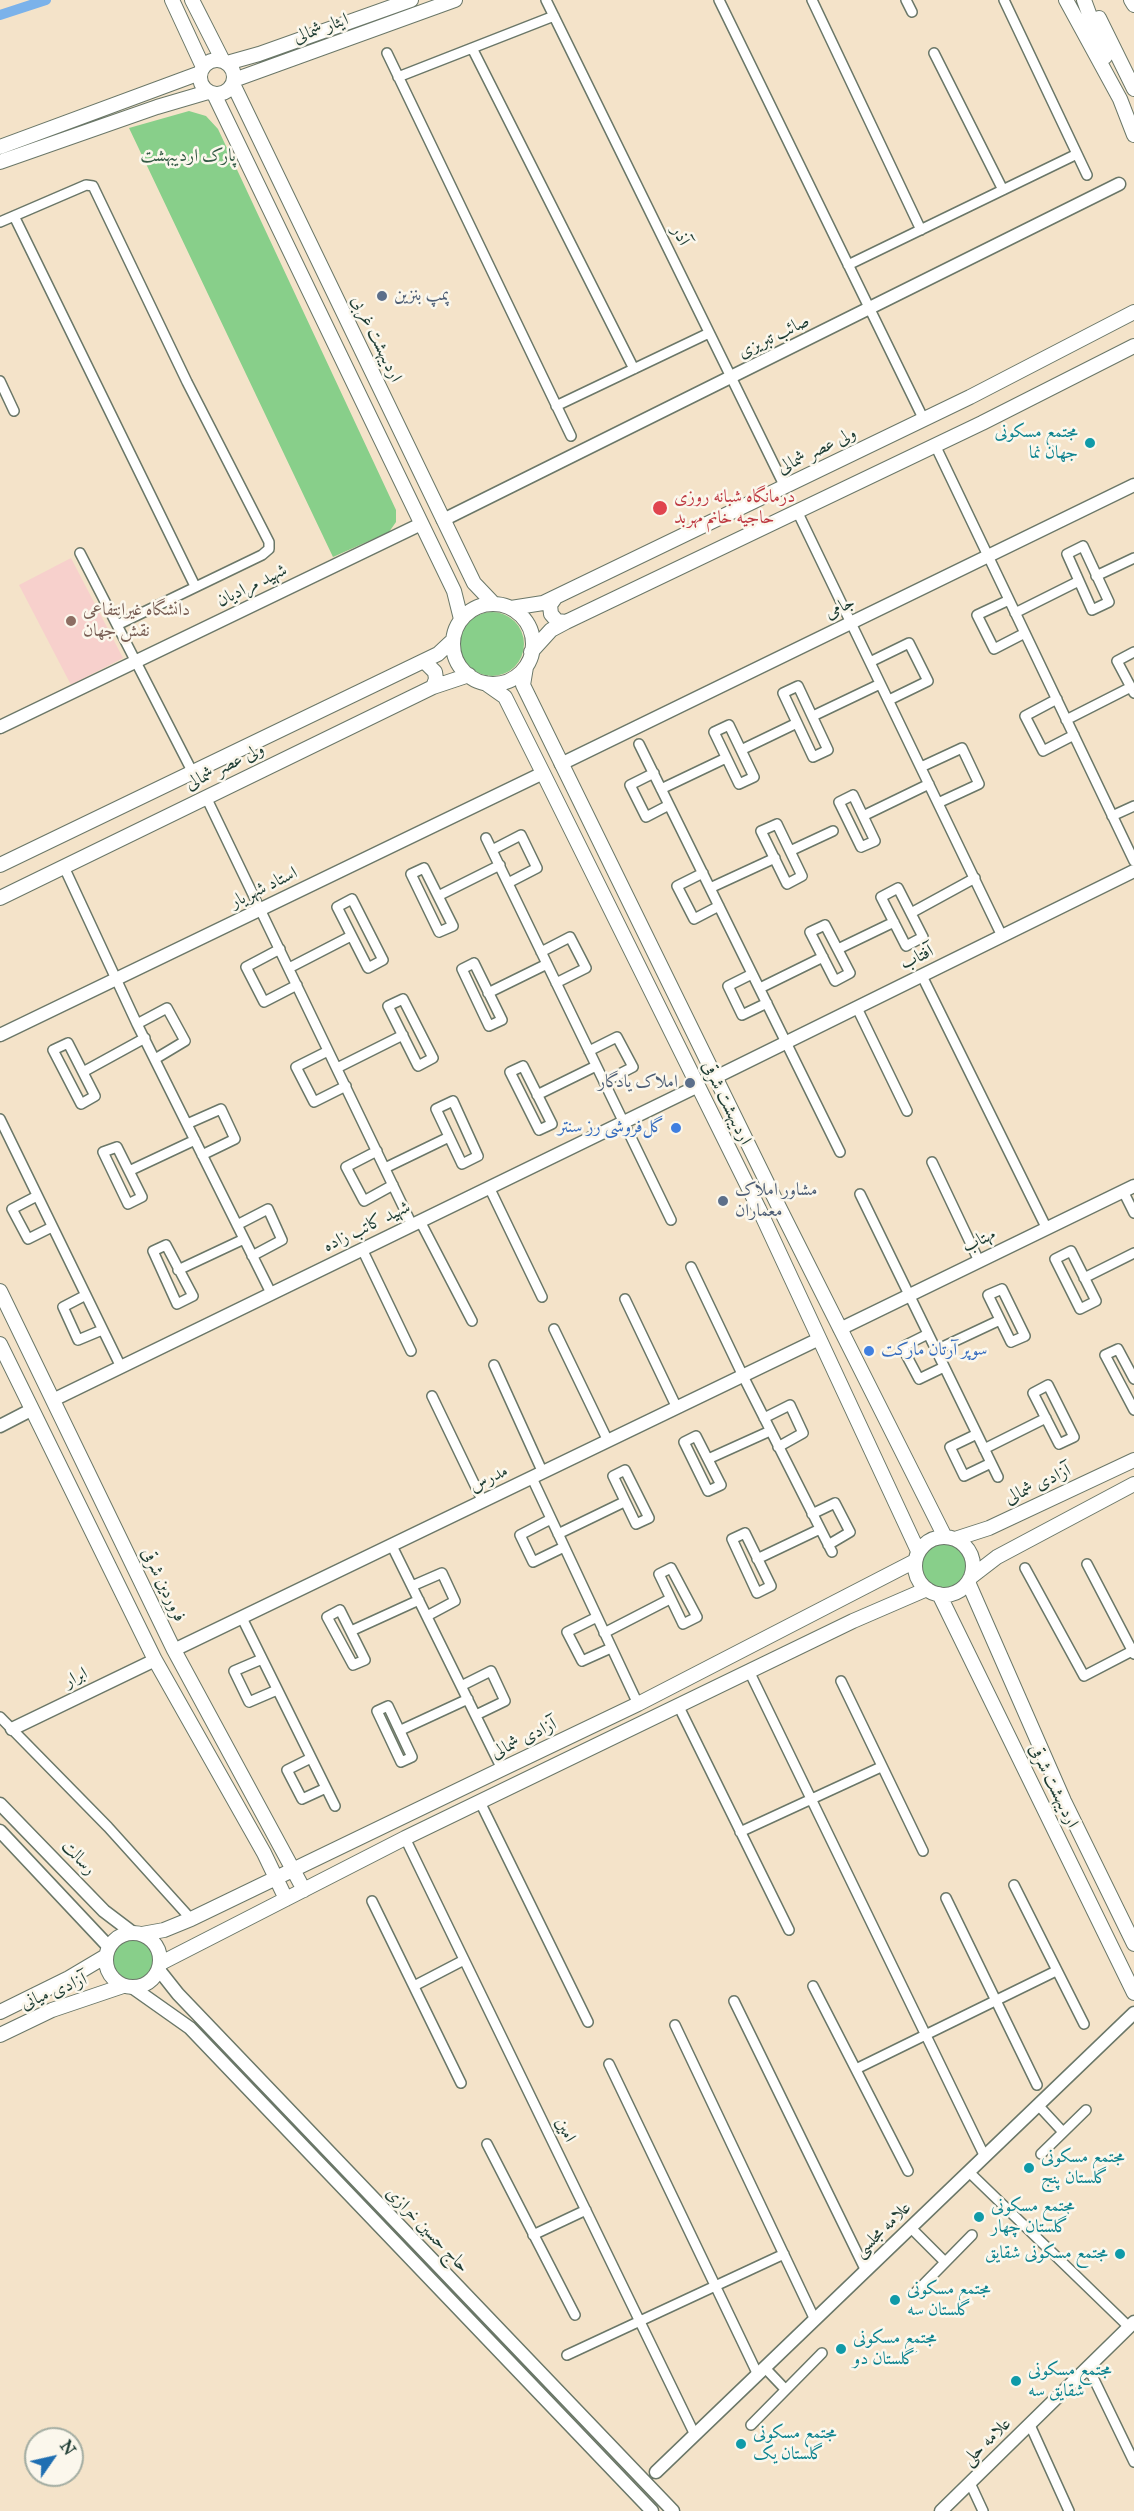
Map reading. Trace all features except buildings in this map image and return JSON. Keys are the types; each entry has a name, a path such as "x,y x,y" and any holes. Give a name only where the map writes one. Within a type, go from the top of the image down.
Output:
{"main road":[{"path":"172,0 201,70 201,84 211,93 422,524 449,581 461,619"},
{"path":"0,162 157,107 211,93 223,93 233,82 233,71 225,62 192,0"},
{"name":"ایثار شمالی","path":"225,62 259,54 411,0"},
{"name":"ایثار شمالی","path":"233,82 455,0"},
{"path":"1066,0 1120,99"},
{"path":"1084,0 1134,135"},
{"path":"1090,0 1134,89"},
{"path":"1132,0 1134,5"},
{"path":"0,147 201,70 212,60 225,62"},
{"name":"اردیبهشت غربی","path":"233,82 443,520 472,578 494,604"},
{"name":"ولی عصر شمالی","path":"511,608 543,603 555,598 924,420 1134,312"},
{"path":"531,652 550,630 935,445 1134,346"},
{"path":"449,581 457,585 465,584 472,578"},
{"path":"555,598 550,605 551,614 557,621 566,622"},
{"path":"494,604 511,608 527,624 531,634 531,652 526,667 508,681 485,683 469,675 458,662 453,640 461,619 479,606 494,604"},
{"name":"ولی عصر شمالی","path":"0,865 424,661 438,654 453,640"},
{"path":"424,661 435,672 433,687"},
{"name":"اردیبهشت شرقی","path":"526,667 524,685 561,764 787,1224 950,1538"},
{"name":"ولی عصر شمالی","path":"0,898 433,687 469,675"},
{"name":"اردیبهشت شرقی","path":"485,683 504,697 510,708 698,1086 767,1227 917,1556"},
{"path":"510,708 518,698 531,701"},
{"path":"751,1194 764,1196 768,1184"},
{"path":"767,1227 768,1219 774,1215 779,1216 787,1224"},
{"name":"فروردین شرقی","path":"0,1291 174,1650 304,1890"},
{"path":"0,1344 155,1660 276,1877 286,1899"},
{"name":"آزادی شمالی","path":"950,1538 989,1528 1134,1460"},
{"path":"970,1579 973,1570 971,1555 967,1548 950,1538 934,1538 925,1543 917,1556 917,1577 933,1592 955,1593 997,1557 1134,1484"},
{"name":"آزادی شمالی","path":"137,1933 164,1930 191,1919 638,1704 917,1556"},
{"name":"اردیبهشت شرقی","path":"970,1579 1064,1802 1134,1944"},
{"name":"اردیبهشت شرقی","path":"933,1592 1134,1993"},
{"name":"آزادی شمالی","path":"160,1966 405,1838 678,1705 853,1621 933,1592"},
{"path":"1104,1932 1123,1922"},
{"path":"137,1933 156,1945 160,1966 148,1983 128,1986 110,1974 107,1952 115,1940 137,1933"},
{"name":"آزادی میانی","path":"0,2012 69,1978 107,1952"},
{"name":"آزادی میانی","path":"0,2036 52,2010 128,1986"}],"street":[{"name":"آذر","path":"546,0 785,487"},
{"path":"719,0 924,420"},
{"path":"812,0 921,230"},
{"path":"906,0 912,12"},
{"path":"1004,0 1087,175"},
{"path":"398,77 554,16"},
{"path":"472,48 634,369"},
{"path":"934,52 1003,190"},
{"path":"387,53 571,436"},
{"path":"848,265 1077,154"},
{"name":"صائب تبریزی","path":"443,520 1119,184"},
{"path":"0,222 86,185 93,186 269,542 268,549 262,555 117,625"},
{"path":"14,216 195,586"},
{"path":"556,406 710,333"},
{"path":"0,381 14,411"},
{"path":"935,445 1134,861"},
{"name":"جامی","path":"561,764 1134,485"},
{"path":"797,512 1002,936"},
{"name":"شهید مرادیان","path":"0,727 422,524"},
{"path":"1083,546 1109,602 1092,610 1079,581 1067,554 1083,546"},
{"path":"80,553 193,774"},
{"path":"1096,576 1134,558"},
{"path":"1015,613 1079,581"},
{"path":"1009,600 977,615 994,649 1025,633"},
{"path":"870,662 909,643 919,662 928,681 889,700"},
{"path":"1066,720 1132,690 1118,661 1134,652"},
{"path":"813,716 880,684"},
{"path":"798,686 813,716 828,750 813,757 783,693 798,686"},
{"path":"1057,699 1025,716 1043,751 1074,735"},
{"path":"741,750 797,723"},
{"path":"729,724 741,750 754,777 739,784 714,732 729,724"},
{"path":"639,744 840,1152"},
{"path":"921,767 962,748 979,784 938,803"},
{"path":"661,789 726,758"},
{"name":"استاد شهریار","path":"0,1035 543,773"},
{"path":"654,773 630,785 646,817 669,806"},
{"path":"863,816 929,784"},
{"path":"853,795 863,816 875,841 861,847 839,802 853,795"},
{"path":"206,796 393,1185 472,1321"},
{"path":"1112,816 1134,806"},
{"path":"777,824 790,851 802,876 787,884 761,831 777,824"},
{"path":"790,851 833,831"},
{"path":"492,850 521,835 537,868 508,883"},
{"path":"486,838 671,1220"},
{"path":"710,888 774,858"},
{"path":"438,896 500,866"},
{"path":"64,867 137,1024 271,1293"},
{"path":"424,868 438,896 453,926 439,932 411,874 424,868"},
{"name":"آفتاب","path":"716,1077 1134,871"},
{"path":"703,873 677,886 694,919 719,906"},
{"path":"911,913 975,878"},
{"path":"898,888 911,913 923,937 906,946 881,897 898,888"},
{"path":"352,899 383,960 368,968 351,936 337,907 352,899"},
{"path":"838,949 894,922"},
{"path":"825,925 838,949 850,973 835,981 810,932 825,925"},
{"path":"289,968 351,936"},
{"path":"541,952 570,938 586,968 556,983"},
{"path":"280,949 246,967 264,1002 297,986"},
{"path":"760,988 823,957"},
{"path":"474,963 488,993 502,1020 489,1026 462,969 474,963"},
{"path":"488,993 547,964"},
{"path":"752,974 728,986 742,1015 767,1003"},
{"path":"922,976 1047,1229"},
{"path":"403,999 432,1059 418,1066 403,1035 388,1006 403,999"},
{"path":"137,1024 167,1008 185,1041 155,1059"},
{"path":"857,1008 907,1111"},
{"path":"337,1068 403,1035"},
{"path":"589,1051 617,1037 633,1067 604,1082"},
{"path":"83,1072 145,1038"},
{"path":"68,1043 83,1072 94,1096 81,1104 53,1050 68,1043"},
{"path":"328,1051 296,1067 314,1102 346,1086"},
{"path":"523,1066 537,1095 552,1124 539,1130 510,1072 523,1066"},
{"path":"537,1095 596,1066"},
{"name":"شهید کاتب زاده","path":"53,1400 698,1086"},
{"path":"453,1101 478,1156 462,1164 449,1137 436,1109 453,1101"},
{"path":"187,1124 221,1109 235,1139 202,1155"},
{"path":"0,1119 3,1132 121,1367"},
{"path":"385,1168 449,1137"},
{"path":"129,1171 195,1140"},
{"path":"117,1147 129,1171 142,1197 128,1204 104,1152 117,1147"},
{"path":"377,1151 346,1167 364,1201 393,1185"},
{"path":"932,1162 979,1261"},
{"path":"489,1187 542,1297"},
{"path":"1129,1189 1134,1213"},
{"name":"مهتاب","path":"840,1329 1129,1189"},
{"path":"860,1194 998,1477"},
{"path":"37,1196 12,1209 28,1239 52,1227"},
{"path":"237,1225 268,1209 282,1240 252,1256"},
{"path":"178,1270 244,1239"},
{"path":"166,1245 178,1270 193,1296 177,1304 153,1251 166,1245"},
{"path":"362,1249 411,1351"},
{"path":"1071,1251 1084,1278 1096,1301 1080,1309 1055,1259 1071,1251"},
{"path":"1084,1278 1134,1253"},
{"path":"691,1267 770,1431 812,1514 830,1548 850,1532 835,1503 812,1514"},
{"path":"1002,1289 1025,1336 1011,1342 1000,1320 988,1295 1002,1289"},
{"path":"86,1295 63,1307 78,1340 102,1330"},
{"path":"625,1299 677,1408"},
{"path":"936,1350 1000,1320"},
{"path":"554,1329 608,1441"},
{"path":"928,1334 902,1347 919,1379 944,1367"},
{"name":"مدرس","path":"174,1650 819,1340"},
{"path":"1134,1377 1118,1349 1105,1356 1134,1410"},
{"path":"494,1365 537,1475 551,1519 638,1704"},
{"path":"1048,1385 1074,1437 1059,1444 1046,1418 1033,1392 1048,1385"},
{"path":"432,1396 483,1502"},
{"path":"764,1418 790,1405 803,1432 778,1447"},
{"path":"0,1426 31,1410"},
{"path":"984,1449 1046,1418"},
{"path":"708,1459 770,1431"},
{"path":"977,1434 950,1447 964,1476 991,1462"},
{"path":"696,1436 708,1459 721,1485 708,1491 684,1442 696,1436"},
{"path":"625,1470 649,1518 636,1524 624,1502 613,1476 625,1470"},
{"path":"558,1534 624,1502"},
{"path":"551,1519 520,1535 524,1544 533,1562 564,1547"},
{"path":"758,1559 820,1529"},
{"path":"745,1533 758,1559 771,1586 757,1593 732,1539 745,1533"},
{"path":"392,1546 502,1769"},
{"path":"1025,1568 1084,1676 1133,1651 1087,1564"},
{"path":"671,1568 697,1617 683,1624 670,1599 659,1574 671,1568"},
{"path":"412,1587 442,1573 455,1601 427,1616"},
{"path":"604,1633 670,1599"},
{"path":"351,1631 419,1600"},
{"path":"340,1610 351,1631 365,1660 353,1665 327,1617 340,1610"},
{"path":"242,1617 335,1806"},
{"path":"597,1617 567,1632 582,1661 612,1648"},
{"path":"262,1659 234,1671 249,1702 277,1690"},
{"name":"ابرار","path":"12,1729 155,1660"},
{"path":"461,1686 491,1671 505,1701 476,1715"},
{"path":"749,1671 985,2157"},
{"path":"841,1681 923,1851"},
{"path":"401,1730 468,1699"},
{"path":"678,1705 789,1930"},
{"path":"388,1706 401,1730 412,1757 401,1762 377,1711 388,1706"},
{"path":"0,1717 108,1827 191,1919"},
{"path":"311,1758 287,1770 302,1799 326,1788"},
{"path":"740,1832 881,1767"},
{"path":"480,1802 588,2022"},
{"name":"رسالت","path":"0,1804 104,1911 137,1933"},
{"name":"رسالت","path":"0,1831 107,1952"},
{"name":"امین","path":"405,1838 695,2435"},
{"path":"1014,1885 1084,2024"},
{"path":"946,1898 1037,2085"},
{"path":"372,1901 461,2083"},
{"path":"414,1986 464,1960"},
{"name":"حاج حسین خرازی","path":"160,1966 186,2003 673,2511"},
{"path":"856,2069 1056,1971"},
{"name":"حاج حسین خرازی","path":"128,1986 190,2028 652,2511"},
{"path":"813,1986 908,2171"},
{"path":"734,2001 866,2271"},
{"name":"علامه مجلسی","path":"656,2472 1134,2013"},
{"path":"675,2025 815,2320"},
{"path":"609,2064 716,2286 762,2371 785,2389"},
{"path":"1038,2105 1064,2132"},
{"path":"1041,2154 1086,2109"},
{"path":"487,2144 575,2315"},
{"path":"969,2172 1132,2324"},
{"path":"533,2235 586,2210"},
{"path":"911,2228 945,2262"},
{"path":"915,2293 972,2235"},
{"path":"567,2355 784,2254"},
{"name":"علامه حلی","path":"941,2511 1132,2324"},
{"path":"751,2425 822,2353"},
{"path":"1088,2367 1134,2462"},
{"path":"1030,2424 1069,2511"},
{"path":"970,2483 983,2511"}],"shaded area":[{"name":"دانشگاه غیرانتفاعی نقش جهان","path":"71,558 123,658 71,685 19,585"}],"green space":[{"name":"پارک اردیبهشت","path":"189,111 206,116 218,129 396,510 396,522 389,532 333,557 129,128"},
{"path":"492,612 510,618 518,626 524,644 518,662 510,670 492,676 474,670 466,662 460,644 466,626 474,618"},
{"path":"944,1542 961,1549 968,1566 961,1583 944,1590 927,1583 920,1566 927,1549"},
{"path":"134,1938 149,1944 155,1959 149,1974 134,1980 119,1974 113,1959 119,1944"}],"waterway":[{"path":"0,15 46,0"}],"place":[{"name":"پمپ بنزین","path":"382,296"},
{"name":"مجتمع مسکونی جهان نما","path":"1090,443"},
{"name":"درمانگاه شبانه‌ روزی حاجیه‌ خانم مهربد","path":"660,508"},
{"name":"دانشگاه غیرانتفاعی نقش جهان","path":"71,621"},
{"name":"املاک یادگار","path":"690,1083"},
{"name":"گل‌فروشی رز سنتر","path":"676,1128"},
{"name":"مشاور املاک معماران","path":"723,1201"},
{"name":"سوپر آرتان مارکت","path":"869,1351"},
{"name":"مجتمع مسکونی گلستان پنج","path":"1029,2168"},
{"name":"مجتمع مسکونی گلستان چهار","path":"979,2217"},
{"name":"مجتمع مسکونی شقایق","path":"1120,2254"},
{"name":"مجتمع مسکونی گلستان سه","path":"895,2300"},
{"name":"مجتمع مسکونی گلستان دو","path":"841,2349"},
{"name":"مجتمع مسکونی شقایق سه","path":"1016,2381"},
{"name":"مجتمع مسکونی گلستان یک","path":"741,2444"}]}
